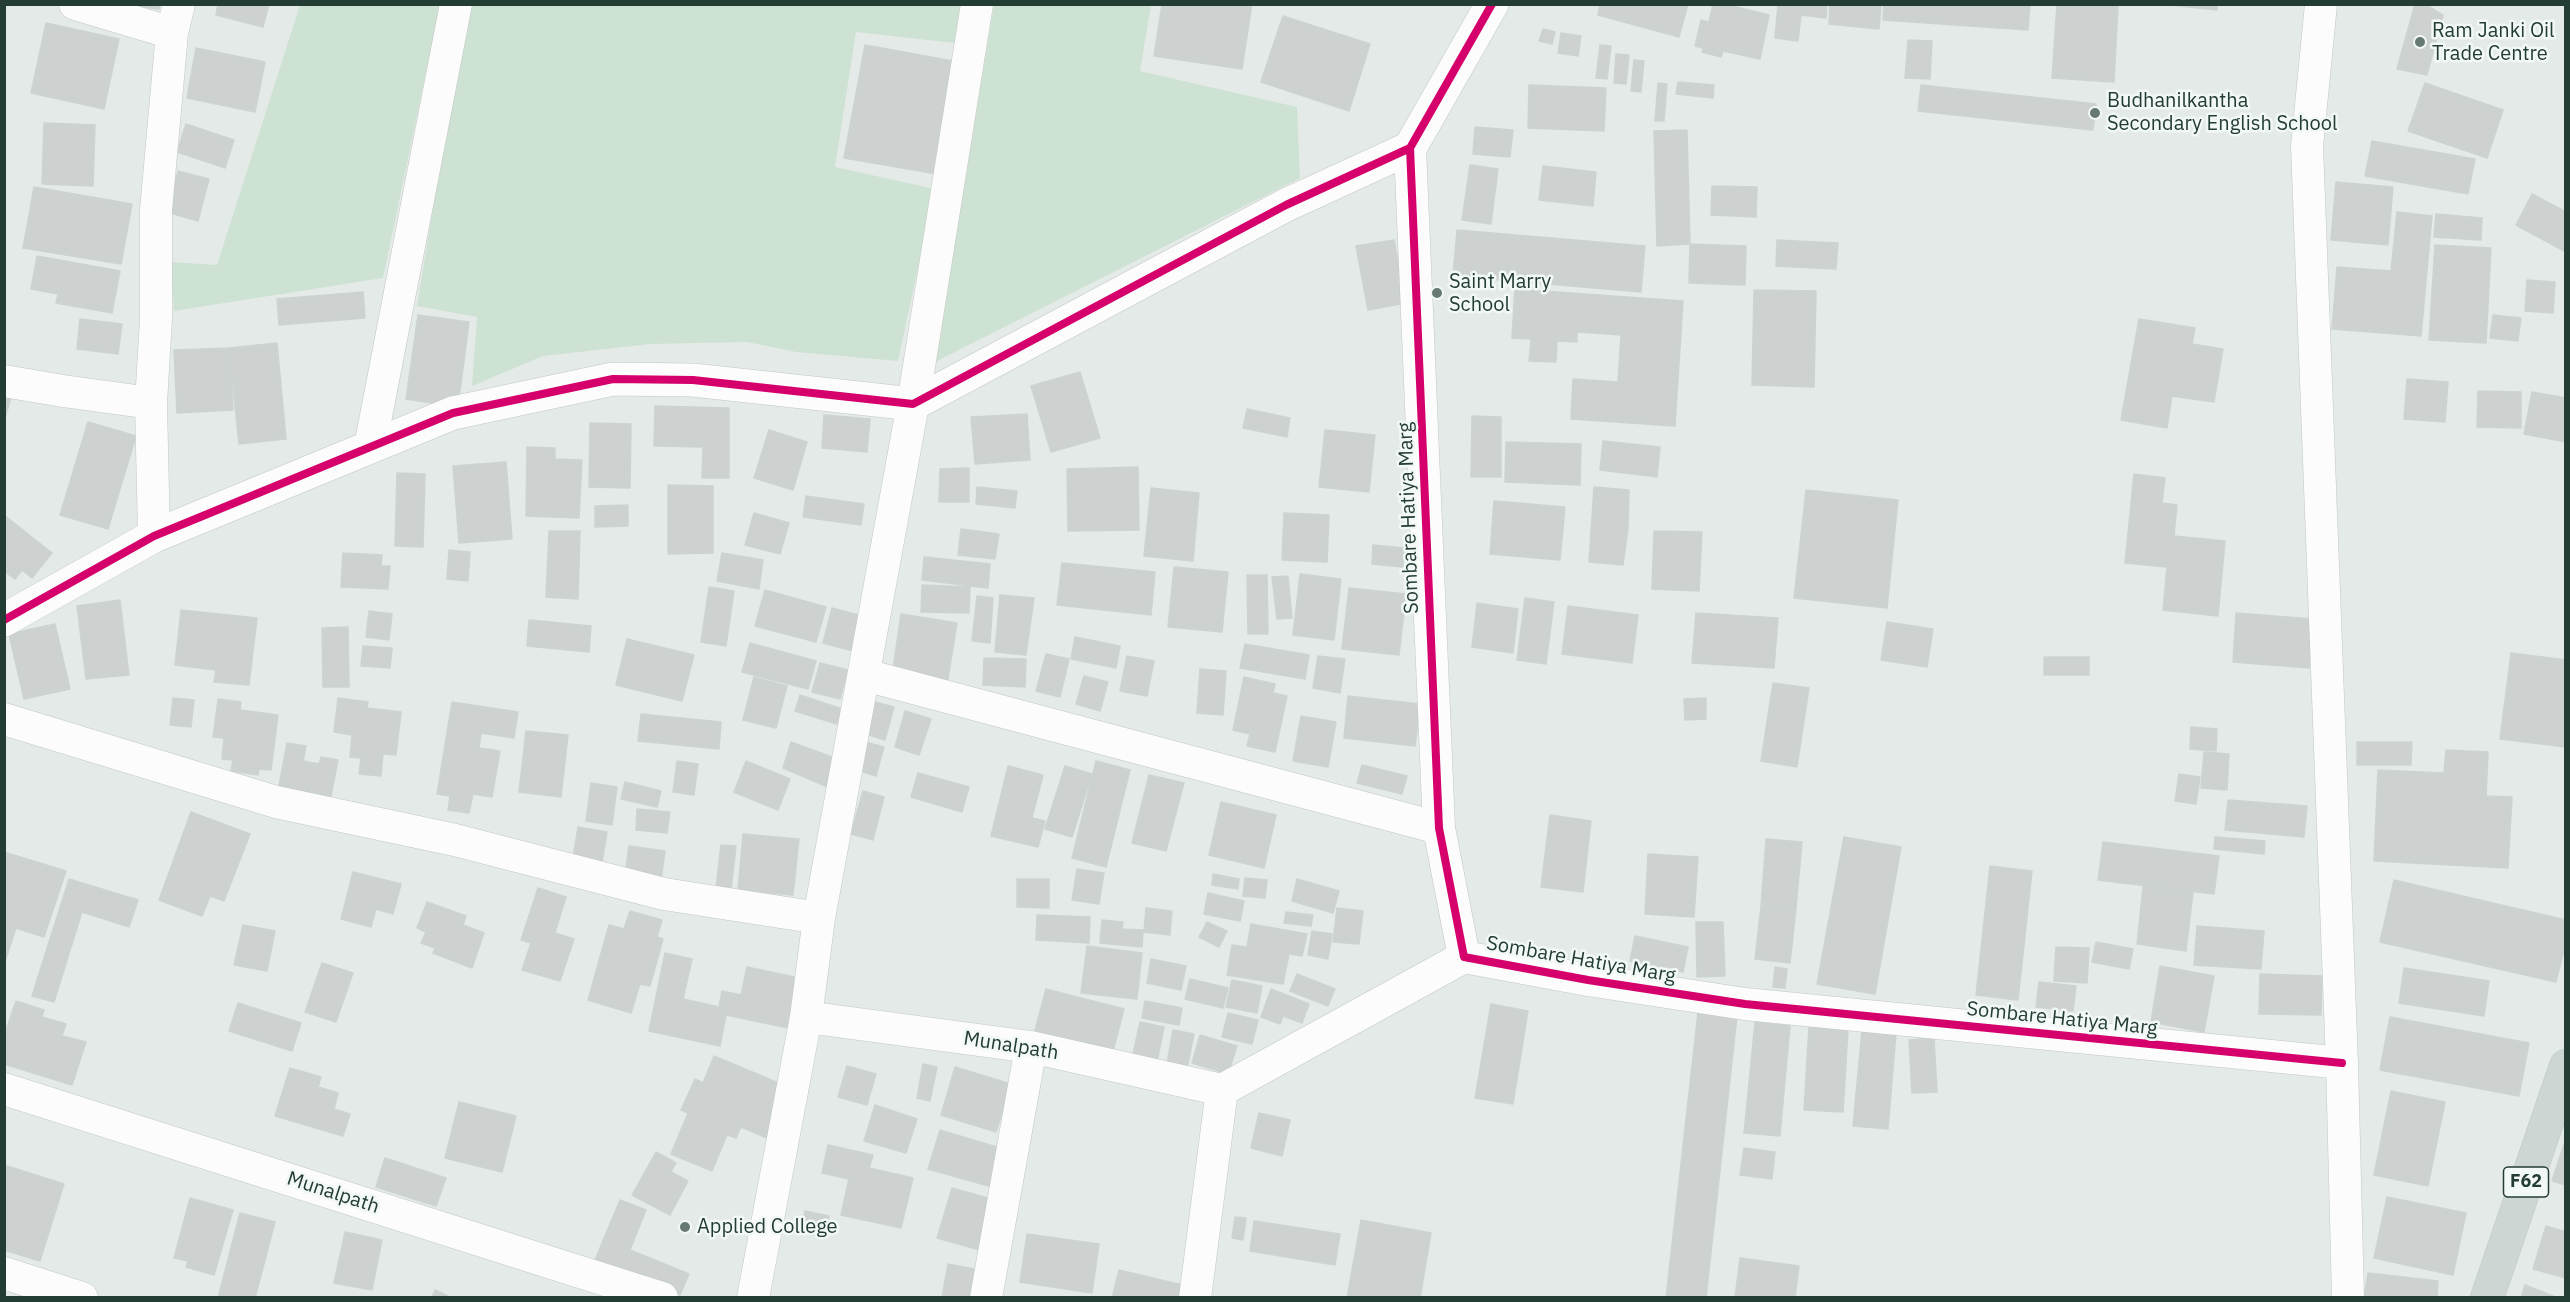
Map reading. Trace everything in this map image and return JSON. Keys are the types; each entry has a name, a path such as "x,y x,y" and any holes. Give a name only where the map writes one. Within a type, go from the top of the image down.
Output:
{"main road":[{"name":"F62","path":"2487,1298 2565,1066"}],"street":[{"path":"75,4 176,19 156,210 156,319 151,403 154,536"},
{"path":"370,447 456,4"},
{"path":"753,1298 806,1017 819,918 913,404 977,4"},
{"path":"4,620 154,536 453,414 613,379 693,380 913,404 1286,205 1410,148 1492,4"},
{"path":"2321,4 2307,146 2342,1063 2348,1298"},
{"name":"Sombare Hatiya Marg","path":"1410,148 1438,828 1464,957 1588,980 1745,1004 2342,1063"},
{"path":"4,381 63,392 151,403"},
{"path":"865,675 1438,828"},
{"path":"4,719 276,802 455,840 664,894 819,918"},
{"path":"1195,1298 1222,1090 1464,957"},
{"name":"Munalpath","path":"806,1017 1031,1047 1222,1090"},
{"path":"986,1298 1031,1047"},
{"name":"Munalpath","path":"4,1089 662,1298"},
{"path":"4,1273 82,1298"}],"green space":[{"path":"300,5 440,5 383,278 174,311 171,262 217,265"},
{"path":"466,5 971,5 963,44 856,32 835,167 935,189 898,361 796,352 747,342 650,344 543,356 472,386 477,317 417,306"},
{"path":"994,5 1151,5 1140,71 1297,107 1300,178 935,362"}],"building":[{"path":"119,4 159,4 159,9"},
{"path":"218,4 269,4 263,27 216,15"},
{"path":"1162,4 1252,4 1242,69 1154,56"},
{"path":"1600,4 1688,4 1679,37 1598,15"},
{"path":"1713,4 1724,4 1769,15 1760,59 1723,51 1721,57 1702,52 1703,48 1695,46 1701,20 1709,22"},
{"path":"1778,4 1827,4 1826,18 1801,15 1798,41 1775,38"},
{"path":"1830,4 1881,4 1879,29 1829,24"},
{"path":"1884,4 2030,4 2028,30 1883,20"},
{"path":"2057,4 2118,6 2114,82 2052,78"},
{"path":"2161,4 2217,4 2217,10"},
{"name":"Ram Janki Oil Trade Centre","path":"2415,4 2424,4 2443,15 2427,75 2397,69"},
{"path":"1283,16 1370,44 1349,111 1261,82"},
{"path":"46,23 119,39 104,109 31,93"},
{"path":"1543,29 1555,32 1552,44 1539,41"},
{"path":"1561,33 1581,36 1578,56 1558,53"},
{"path":"1908,40 1932,41 1930,79 1905,78"},
{"path":"865,45 964,63 943,175 844,158"},
{"path":"1600,45 1611,46 1607,79 1596,78"},
{"path":"196,48 265,62 255,112 187,98"},
{"path":"1616,54 1629,55 1626,84 1614,83"},
{"path":"1634,60 1644,61 1641,92 1631,91"},
{"path":"1678,82 1714,85 1713,98 1676,94"},
{"path":"1658,83 1667,84 1664,121 1655,121"},
{"path":"2425,83 2503,110 2487,158 2408,131"},
{"path":"1529,85 1606,88 1604,131 1528,128"},
{"path":"1921,85 2096,104 2093,130 1918,111"},
{"path":"44,123 95,125 93,186 42,184"},
{"path":"186,124 234,140 225,168 177,152"},
{"path":"1475,127 1513,130 1510,157 1473,154"},
{"path":"1687,130 1690,244 1657,246 1654,131"},
{"path":"2372,141 2475,159 2468,194 2365,176"},
{"path":"1470,165 1498,169 1491,224 1462,220"},
{"path":"1543,166 1596,172 1593,206 1539,200"},
{"path":"178,171 209,179 198,221 167,212"},
{"path":"2336,182 2393,187 2388,245 2331,240"},
{"path":"1712,186 1757,187 1756,217 1711,215"},
{"path":"34,187 132,204 121,264 23,248"},
{"path":"2532,194 2566,212 2566,252 2516,225"},
{"path":"2397,212 2432,216 2421,336 2332,329 2337,267 2391,271"},
{"path":"2436,214 2482,218 2481,240 2434,237"},
{"path":"1457,230 1645,246 1641,292 1453,276"},
{"path":"1394,240 1406,303 1368,310 1356,246"},
{"path":"1777,240 1838,243 1836,269 1776,266"},
{"path":"1690,244 1746,246 1745,285 1689,283"},
{"path":"2435,245 2491,248 2486,343 2429,340"},
{"path":"37,256 120,271 112,313 56,303 58,294 31,289"},
{"path":"2527,280 2555,282 2553,313 2525,311"},
{"path":"1515,289 1683,301 1675,426 1571,419 1573,379 1618,382 1621,335 1577,332 1577,342 1557,341 1556,362 1529,361 1531,339 1512,338"},
{"path":"1754,290 1816,291 1814,387 1752,385"},
{"path":"363,292 365,318 279,325 277,299"},
{"path":"418,315 469,322 458,407 406,399"},
{"path":"2493,315 2521,318 2518,341 2490,338"},
{"path":"80,319 122,324 118,354 77,349"},
{"path":"2139,319 2195,328 2192,344 2223,349 2214,402 2172,396 2167,428 2121,420"},
{"path":"277,343 286,439 239,444 229,348"},
{"path":"229,348 233,410 177,413 174,350"},
{"path":"1080,372 1100,438 1051,452 1031,386"},
{"path":"2407,379 2448,382 2445,422 2404,419"},
{"path":"2478,391 2521,392 2521,428 2477,427"},
{"path":"2532,392 2566,398 2566,442 2524,434"},
{"path":"4,395 11,397 4,422"},
{"path":"655,406 729,408 729,478 702,478 703,447 654,446"},
{"path":"1247,409 1290,418 1287,437 1243,428"},
{"path":"1027,414 1030,460 975,464 971,417"},
{"path":"824,415 870,419 867,452 822,448"},
{"path":"1472,416 1501,417 1501,477 1471,477"},
{"path":"88,422 136,436 108,529 60,515"},
{"path":"590,423 631,424 630,488 589,487"},
{"path":"769,430 807,442 793,490 754,478"},
{"path":"1325,430 1375,435 1369,492 1319,487"},
{"path":"1603,441 1660,447 1657,477 1600,470"},
{"path":"1506,442 1581,444 1580,485 1505,482"},
{"path":"527,447 555,448 555,459 582,460 579,518 526,516"},
{"path":"506,462 512,539 459,543 453,466"},
{"path":"1138,467 1139,530 1068,531 1067,469"},
{"path":"969,468 969,502 939,502 940,469"},
{"path":"397,473 425,474 423,547 395,546"},
{"path":"2134,474 2165,478 2162,503 2177,505 2174,536 2225,541 2218,616 2163,610 2167,567 2125,563"},
{"path":"668,485 713,486 713,553 668,554"},
{"path":"977,487 1017,491 1015,508 976,504"},
{"path":"1594,487 1629,490 1628,529 1623,565 1589,562"},
{"path":"1151,488 1199,493 1193,561 1144,556"},
{"path":"1806,490 1898,500 1887,608 1794,598"},
{"path":"806,496 864,504 861,525 803,517"},
{"path":"1494,501 1565,507 1560,560 1490,554"},
{"path":"628,505 628,526 595,527 595,506"},
{"path":"754,513 789,523 780,554 745,545"},
{"path":"1284,513 1329,515 1327,562 1282,560"},
{"path":"4,515 52,553 32,578 22,570 15,579 4,571"},
{"path":"961,529 999,534 995,559 958,555"},
{"path":"549,531 580,531 578,599 546,597"},
{"path":"1654,531 1702,532 1699,591 1652,589"},
{"path":"1373,545 1405,548 1403,567 1372,564"},
{"path":"449,550 470,552 468,581 447,579"},
{"path":"343,553 382,555 381,566 390,566 388,589 341,587"},
{"path":"722,553 763,560 759,589 717,581"},
{"path":"924,557 990,564 988,588 922,580"},
{"path":"1062,563 1155,572 1151,615 1057,605"},
{"path":"1174,567 1228,572 1222,632 1168,627"},
{"path":"1300,574 1341,579 1334,640 1293,635"},
{"path":"1247,575 1267,575 1268,634 1248,634"},
{"path":"1288,576 1292,618 1277,619 1272,577"},
{"path":"922,585 970,587 969,613 921,612"},
{"path":"709,587 734,591 726,646 701,642"},
{"path":"1349,588 1406,594 1399,655 1342,649"},
{"path":"765,590 826,607 816,642 755,626"},
{"path":"1000,595 1034,598 1026,655 995,652"},
{"path":"977,596 993,598 990,643 972,641"},
{"path":"1525,598 1554,602 1546,664 1517,660"},
{"path":"120,600 129,675 86,679 77,606"},
{"path":"1477,603 1518,609 1513,653 1472,647"},
{"path":"1568,606 1638,615 1632,663 1562,654"},
{"path":"832,608 862,616 853,651 823,643"},
{"path":"181,610 257,618 249,685 214,682 216,670 175,665"},
{"path":"369,611 392,614 389,640 366,637"},
{"path":"1696,613 1778,618 1774,668 1692,663"},
{"path":"2236,613 2312,619 2309,668 2233,662"},
{"path":"901,614 957,623 947,685 892,676"},
{"path":"529,620 591,626 589,652 527,646"},
{"path":"1887,622 1933,629 1927,667 1881,660"},
{"path":"55,624 70,689 24,699 9,634"},
{"path":"348,627 349,687 323,687 322,628"},
{"path":"1075,637 1120,646 1116,668 1071,659"},
{"path":"627,639 694,655 682,701 616,685"},
{"path":"750,643 816,661 808,689 742,672"},
{"path":"1245,644 1309,655 1305,679 1240,668"},
{"path":"363,646 392,648 390,668 361,666"},
{"path":"2511,653 2566,660 2566,747 2500,739"},
{"path":"1046,654 1069,659 1060,697 1036,691"},
{"path":"1127,656 1154,661 1147,696 1120,691"},
{"path":"1318,656 1345,659 1340,693 1313,688"},
{"path":"2044,657 2089,657 2089,675 2044,675"},
{"path":"984,658 1026,659 1025,687 983,685"},
{"path":"820,663 848,670 840,699 812,692"},
{"path":"1200,669 1226,671 1223,715 1197,713"},
{"path":"1084,676 1108,682 1100,711 1076,704"},
{"path":"754,677 787,686 776,728 743,720"},
{"path":"1244,677 1275,684 1273,693 1287,696 1275,752 1247,746 1250,734 1233,730"},
{"path":"1773,683 1809,688 1797,767 1761,761"},
{"path":"800,695 845,710 840,725 795,711"},
{"path":"1348,696 1420,704 1415,746 1344,738"},
{"path":"173,698 194,700 191,727 170,725"},
{"path":"338,698 368,702 367,708 401,712 396,755 383,754 381,776 359,774 361,758 350,757 352,735 334,732"},
{"path":"1706,698 1706,719 1685,720 1684,699"},
{"path":"218,699 241,702 240,710 278,715 271,770 259,769 258,775 231,771 233,760 222,759 224,738 213,737"},
{"path":"452,702 518,712 514,738 481,733 479,748 500,751 492,797 473,794 469,813 448,810 450,796 437,794"},
{"path":"875,702 894,707 885,740 866,734"},
{"path":"905,711 931,719 919,755 895,747"},
{"path":"641,714 721,722 719,749 638,741"},
{"path":"1301,716 1336,722 1328,767 1293,761"},
{"path":"2191,727 2217,729 2216,751 2190,749"},
{"path":"526,731 568,735 561,797 519,792"},
{"path":"791,742 840,760 830,788 783,768"},
{"path":"865,742 884,747 876,776 857,770"},
{"path":"2357,742 2412,742 2411,765 2357,765"},
{"path":"287,743 306,746 303,761 319,764 321,757 338,760 331,796 279,786"},
{"path":"2446,750 2488,752 2486,796 2512,797 2508,868 2374,861 2378,770 2444,773"},
{"path":"2204,752 2229,754 2227,790 2201,788"},
{"path":"677,761 698,764 694,795 673,792"},
{"path":"746,761 790,779 778,810 734,792"},
{"path":"1096,761 1130,770 1106,867 1072,858"},
{"path":"1362,765 1407,776 1402,794 1357,783"},
{"path":"1008,766 1043,775 1032,818 1045,821 1038,847 991,836"},
{"path":"1065,766 1092,774 1072,837 1045,829"},
{"path":"918,773 969,787 962,812 911,797"},
{"path":"2179,774 2200,777 2196,804 2175,801"},
{"path":"1149,775 1184,783 1166,851 1132,843"},
{"path":"625,782 661,791 657,807 621,799"},
{"path":"591,783 617,787 612,825 586,821"},
{"path":"863,791 884,797 873,840 851,834"},
{"path":"2228,800 2307,806 2304,837 2225,830"},
{"path":"1221,802 1276,815 1264,868 1209,855"},
{"path":"637,809 670,812 667,833 636,830"},
{"path":"191,812 250,834 224,901 210,896 202,916 159,900"},
{"path":"1550,815 1591,821 1583,892 1541,887"},
{"path":"578,827 607,832 601,869 572,864"},
{"path":"743,834 799,839 793,895 738,890"},
{"path":"1844,837 1901,847 1875,994 1817,984"},
{"path":"2215,837 2265,841 2264,854 2214,849"},
{"path":"1766,839 1802,842 1796,908 1761,906"},
{"path":"2103,842 2219,856 2214,894 2098,880"},
{"path":"721,845 736,846 731,890 716,888"},
{"path":"629,846 665,851 660,887 624,882"},
{"path":"4,852 66,871 44,937 16,928 4,965"},
{"path":"1648,854 1698,857 1694,917 1645,914"},
{"path":"1990,866 2032,871 2018,1000 1976,995"},
{"path":"1077,869 1104,873 1099,904 1072,900"},
{"path":"353,872 401,884 393,914 376,909 371,927 341,919"},
{"path":"1213,874 1239,879 1238,889 1212,885"},
{"path":"1245,878 1267,880 1265,898 1243,896"},
{"path":"69,879 138,900 129,927 82,912 54,1002 32,996"},
{"path":"1017,879 1049,879 1049,908 1017,907"},
{"path":"1297,879 1339,891 1333,913 1292,901"},
{"path":"2394,880 2566,920 2566,942 2556,982 2380,942"},
{"path":"2143,887 2193,893 2186,951 2137,944"},
{"path":"538,888 566,897 555,933 574,939 560,981 522,970 531,943 521,940"},
{"path":"1208,893 1244,901 1240,921 1204,914"},
{"path":"427,902 466,916 463,925 484,933 472,968 433,953 435,948 421,943 426,932 417,928"},
{"path":"1761,906 1796,908 1790,963 1755,959"},
{"path":"1146,908 1172,911 1170,935 1144,932"},
{"path":"1337,908 1363,911 1359,944 1333,942"},
{"path":"630,911 662,920 657,937 663,939 650,986 640,984 631,1013 588,1000 609,925 624,929"},
{"path":"1286,912 1313,915 1311,926 1284,923"},
{"path":"1037,915 1090,917 1089,943 1036,940"},
{"path":"1102,920 1123,922 1122,929 1143,930 1142,947 1100,943"},
{"path":"1207,922 1227,931 1219,947 1199,937"},
{"path":"1696,922 1723,922 1725,976 1697,977"},
{"path":"1251,924 1307,934 1302,956 1289,954 1283,984 1227,975 1232,945 1247,947"},
{"path":"243,925 275,931 267,971 234,965"},
{"path":"2197,926 2264,931 2261,969 2194,965"},
{"path":"1312,931 1332,934 1328,959 1308,955"},
{"path":"1635,936 1688,947 1683,972 1630,961"},
{"path":"2096,942 2133,949 2129,969 2092,962"},
{"path":"1087,946 1142,953 1137,999 1081,993"},
{"path":"2056,947 2089,948 2087,983 2054,981"},
{"path":"665,953 692,959 683,999 719,1007 722,991 741,995 747,967 804,979 793,1029 726,1015 720,1046 649,1031"},
{"path":"1151,959 1186,966 1181,990 1147,983"},
{"path":"322,963 353,973 336,1022 305,1012"},
{"path":"2160,966 2214,976 2204,1032 2151,1022"},
{"path":"1775,967 1787,969 1785,988 1773,987"},
{"path":"2404,968 2489,981 2484,1016 2399,1003"},
{"path":"1297,974 1335,989 1328,1006 1290,991"},
{"path":"2260,974 2322,976 2321,1015 2259,1014"},
{"path":"1190,979 1228,988 1223,1008 1185,999"},
{"path":"1232,980 1262,986 1257,1013 1226,1007"},
{"path":"2039,982 2076,986 2073,1011 2036,1007"},
{"path":"1046,989 1124,1009 1111,1059 1033,1038"},
{"path":"1271,989 1309,1004 1302,1023 1283,1016 1280,1024 1261,1017"},
{"path":"16,1001 44,1010 42,1017 66,1024 62,1036 86,1042 72,1085 4,1064 4,1036"},
{"path":"1145,1001 1182,1008 1179,1025 1142,1018"},
{"path":"238,1003 301,1023 292,1051 229,1031"},
{"path":"1491,1004 1528,1011 1513,1104 1475,1098"},
{"path":"1698,1012 1737,1016 1706,1298 1666,1298"},
{"path":"1228,1013 1258,1020 1252,1044 1222,1037"},
{"path":"2390,1017 2529,1043 2519,1096 2380,1070"},
{"path":"1140,1022 1164,1027 1156,1067 1131,1063"},
{"path":"1755,1022 1790,1026 1780,1136 1744,1133"},
{"path":"1809,1027 1848,1029 1843,1112 1804,1110"},
{"path":"1173,1030 1194,1034 1187,1068 1167,1064"},
{"path":"1862,1030 1896,1033 1888,1129 1853,1126"},
{"path":"1200,1035 1237,1046 1228,1074 1192,1063"},
{"path":"1934,1038 1937,1092 1912,1093 1909,1040"},
{"path":"714,1056 788,1087 767,1138 741,1127 736,1138 727,1135 712,1171 671,1154 688,1113 681,1110 695,1079 703,1083"},
{"path":"923,1064 937,1067 930,1101 917,1098"},
{"path":"847,1066 876,1074 867,1105 838,1097"},
{"path":"955,1067 1011,1084 996,1132 941,1115"},
{"path":"290,1068 321,1077 318,1087 338,1093 334,1109 350,1114 343,1136 275,1116"},
{"path":"2391,1091 2445,1102 2428,1186 2374,1175"},
{"path":"459,1102 516,1116 502,1172 445,1158"},
{"path":"875,1105 917,1119 906,1153 864,1141"},
{"path":"1259,1113 1290,1120 1282,1156 1251,1148"},
{"path":"940,1130 1003,1149 992,1187 928,1169"},
{"path":"2566,1138 2566,1185 2552,1181"},
{"path":"828,1145 873,1155 869,1168 913,1178 901,1228 841,1215 849,1179 822,1173"},
{"path":"1744,1148 1775,1152 1772,1179 1740,1175"},
{"path":"656,1152 676,1163 671,1172 688,1181 670,1215 632,1195"},
{"path":"385,1158 446,1178 436,1206 376,1187"},
{"path":"4,1165 64,1184 40,1261 4,1250"},
{"path":"952,1188 1002,1202 987,1252 937,1238"},
{"path":"2387,1197 2466,1213 2453,1275 2374,1258"},
{"path":"190,1198 233,1210 214,1275 186,1267 188,1261 174,1258"},
{"path":"620,1200 646,1210 630,1250 689,1274 680,1295 595,1260"},
{"path":"805,1211 829,1216 824,1237 801,1232"},
{"path":"240,1213 275,1222 255,1298 218,1298"},
{"path":"1235,1217 1246,1218 1243,1240 1232,1238"},
{"path":"1361,1220 1431,1233 1420,1298 1347,1298"},
{"path":"1254,1221 1340,1234 1335,1265 1250,1251"},
{"path":"2546,1226 2566,1232 2566,1278 2533,1269"},
{"path":"345,1232 382,1240 372,1290 334,1283"},
{"path":"1027,1234 1099,1244 1092,1293 1020,1282"},
{"path":"1740,1258 1799,1266 1795,1298 1735,1298"},
{"path":"948,1264 979,1270 974,1298 942,1298"},
{"path":"1119,1270 1195,1288 1193,1298 1112,1298"},
{"path":"2368,1273 2438,1281 2437,1298 2364,1298"},
{"path":"2525,1285 2558,1298 2521,1298"},
{"path":"435,1290 452,1298 432,1298"}],"cycle path":[{"path":"1492,4 1410,148 1439,828 1464,957 1588,980 1745,1004 2342,1063"},
{"path":"4,620 154,536 453,413 613,379 693,380 913,404 1286,205 1410,148"}],"place":[{"name":"Ram Janki Oil Trade Centre","path":"2420,42"},
{"name":"Budhanilkantha Secondary English School","path":"2095,113"},
{"name":"Saint Marry School","path":"1437,293"},
{"name":"Applied College","path":"685,1227"}]}
